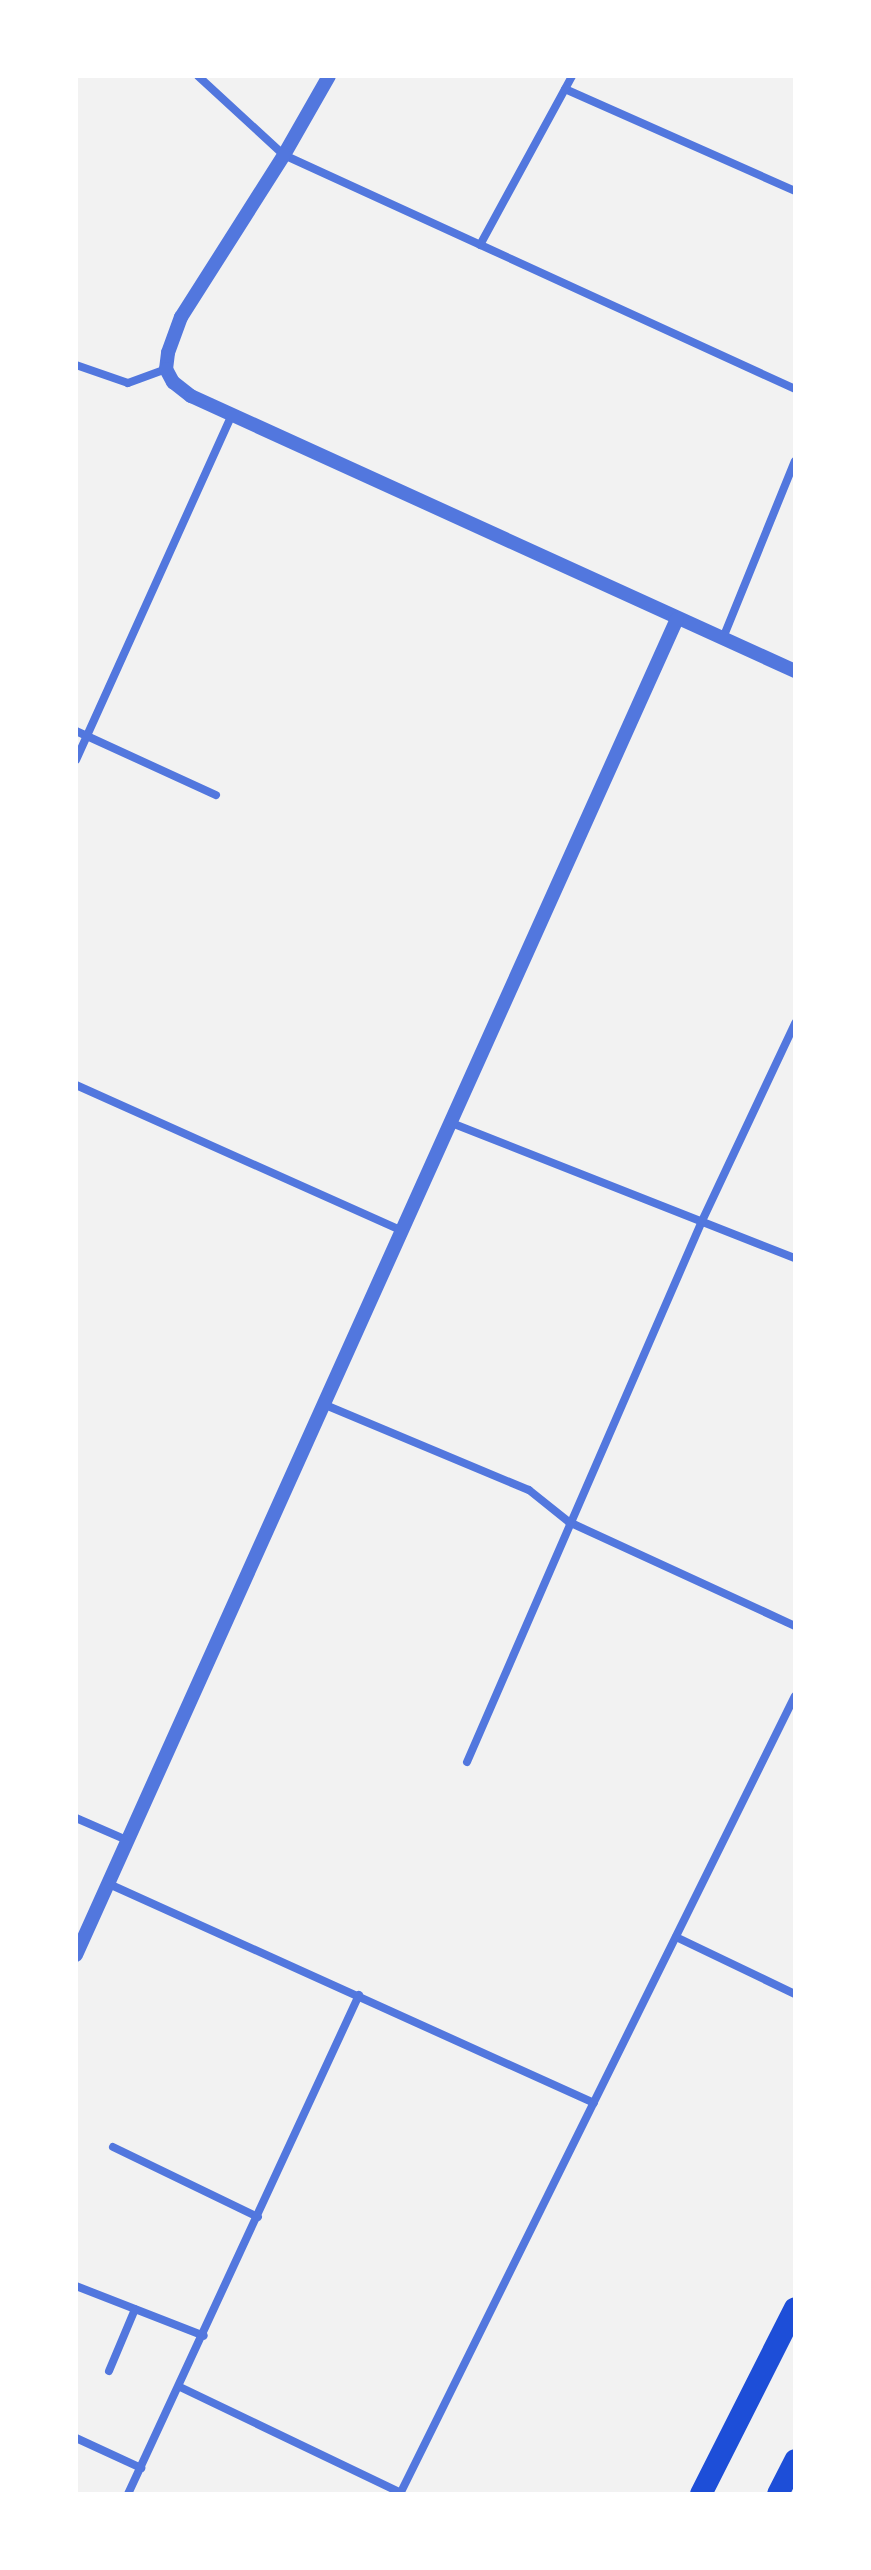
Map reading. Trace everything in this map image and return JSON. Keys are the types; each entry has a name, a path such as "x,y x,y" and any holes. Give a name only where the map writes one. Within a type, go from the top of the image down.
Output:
{"highway":[{"path":"701,2494 795,2308"},
{"path":"778,2494 795,2460"}],"street":[{"path":"198,76 284,155 795,389"},
{"path":"329,76 284,155 181,317 166,369 173,382 191,396 795,671"},
{"path":"480,245 572,76"},
{"path":"565,89 795,191"},
{"path":"76,365 128,383 166,369"},
{"path":"76,760 233,413"},
{"path":"723,638 795,461"},
{"path":"76,1955 677,619"},
{"path":"76,731 216,795"},
{"path":"467,1762 702,1221 795,1023"},
{"path":"76,1085 400,1230"},
{"path":"449,1122 795,1258"},
{"path":"323,1404 529,1490 569,1522 795,1626"},
{"path":"180,2387 401,2493 795,1696"},
{"path":"76,1818 129,1841"},
{"path":"109,1884 594,2103"},
{"path":"676,1937 795,1994"},
{"path":"128,2494 204,2336 359,1995"},
{"path":"113,2147 258,2217"},
{"path":"76,2286 204,2336"},
{"path":"109,2371 135,2309"},
{"path":"76,2438 141,2468"}]}
